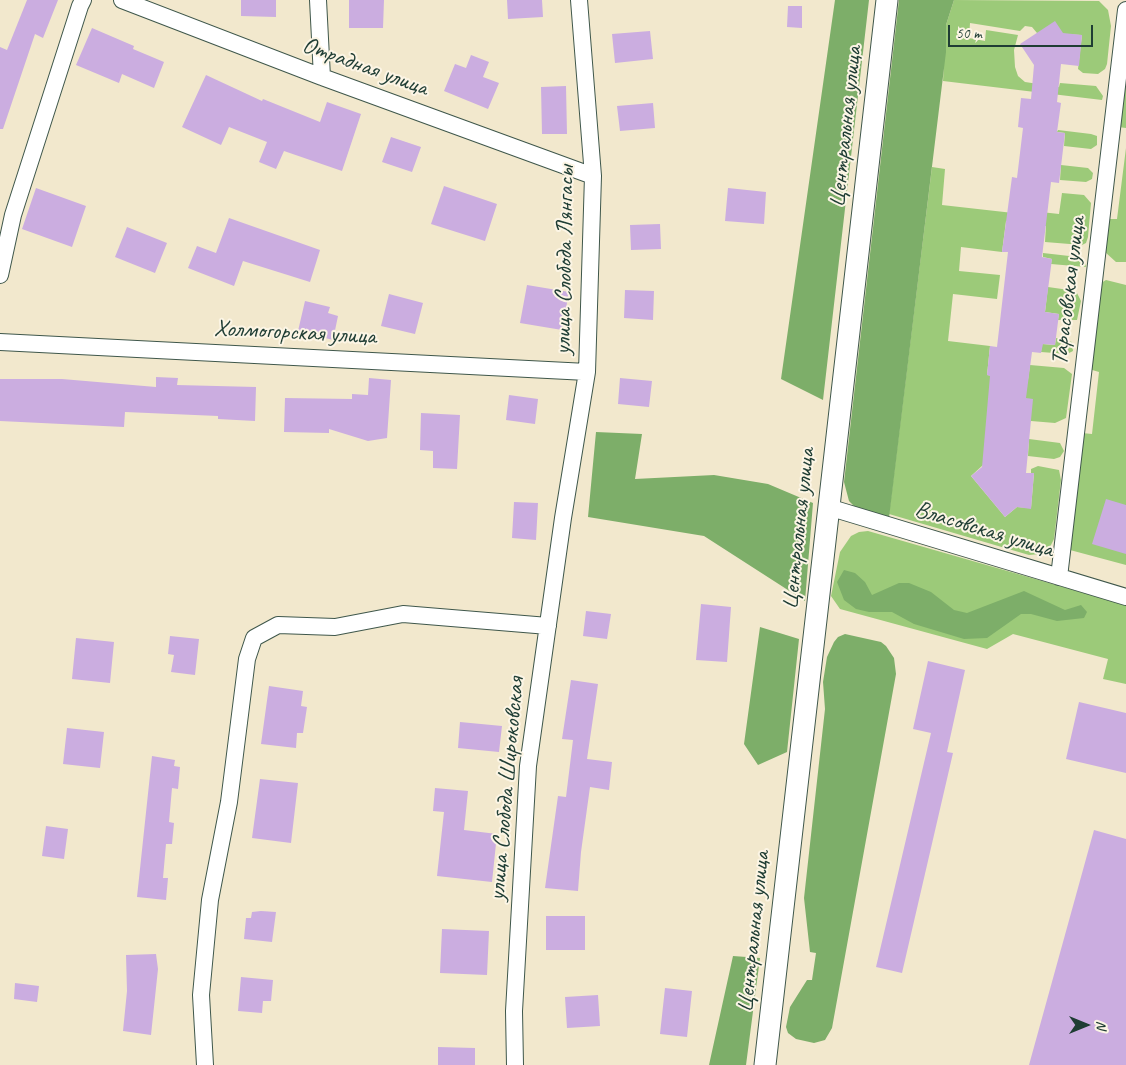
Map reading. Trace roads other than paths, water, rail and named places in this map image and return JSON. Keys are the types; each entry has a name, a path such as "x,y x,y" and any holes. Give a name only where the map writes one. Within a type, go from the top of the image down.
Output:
{"street":[{"path":"0,276 13,215 80,6 84,0"},
{"name":"Отрадная улица","path":"122,0 322,77 593,176"},
{"path":"318,0 322,77"},
{"name":"улица Слобода Лянгасы","path":"563,518 587,372 593,176 579,0"},
{"name":"Центральная улица","path":"766,1065 887,0"},
{"name":"Тарасовская улица","path":"1059,577 1126,10"},
{"name":"Холмогорская улица","path":"0,342 587,372"},
{"name":"Власовская улица","path":"828,507 1126,597"},
{"name":"улица Слобода Широковская","path":"516,1065 514,1011 528,766 563,518"},
{"path":"205,1065 201,995 210,900 230,802 248,659 254,638 278,625 336,627 403,614 548,626"}]}
